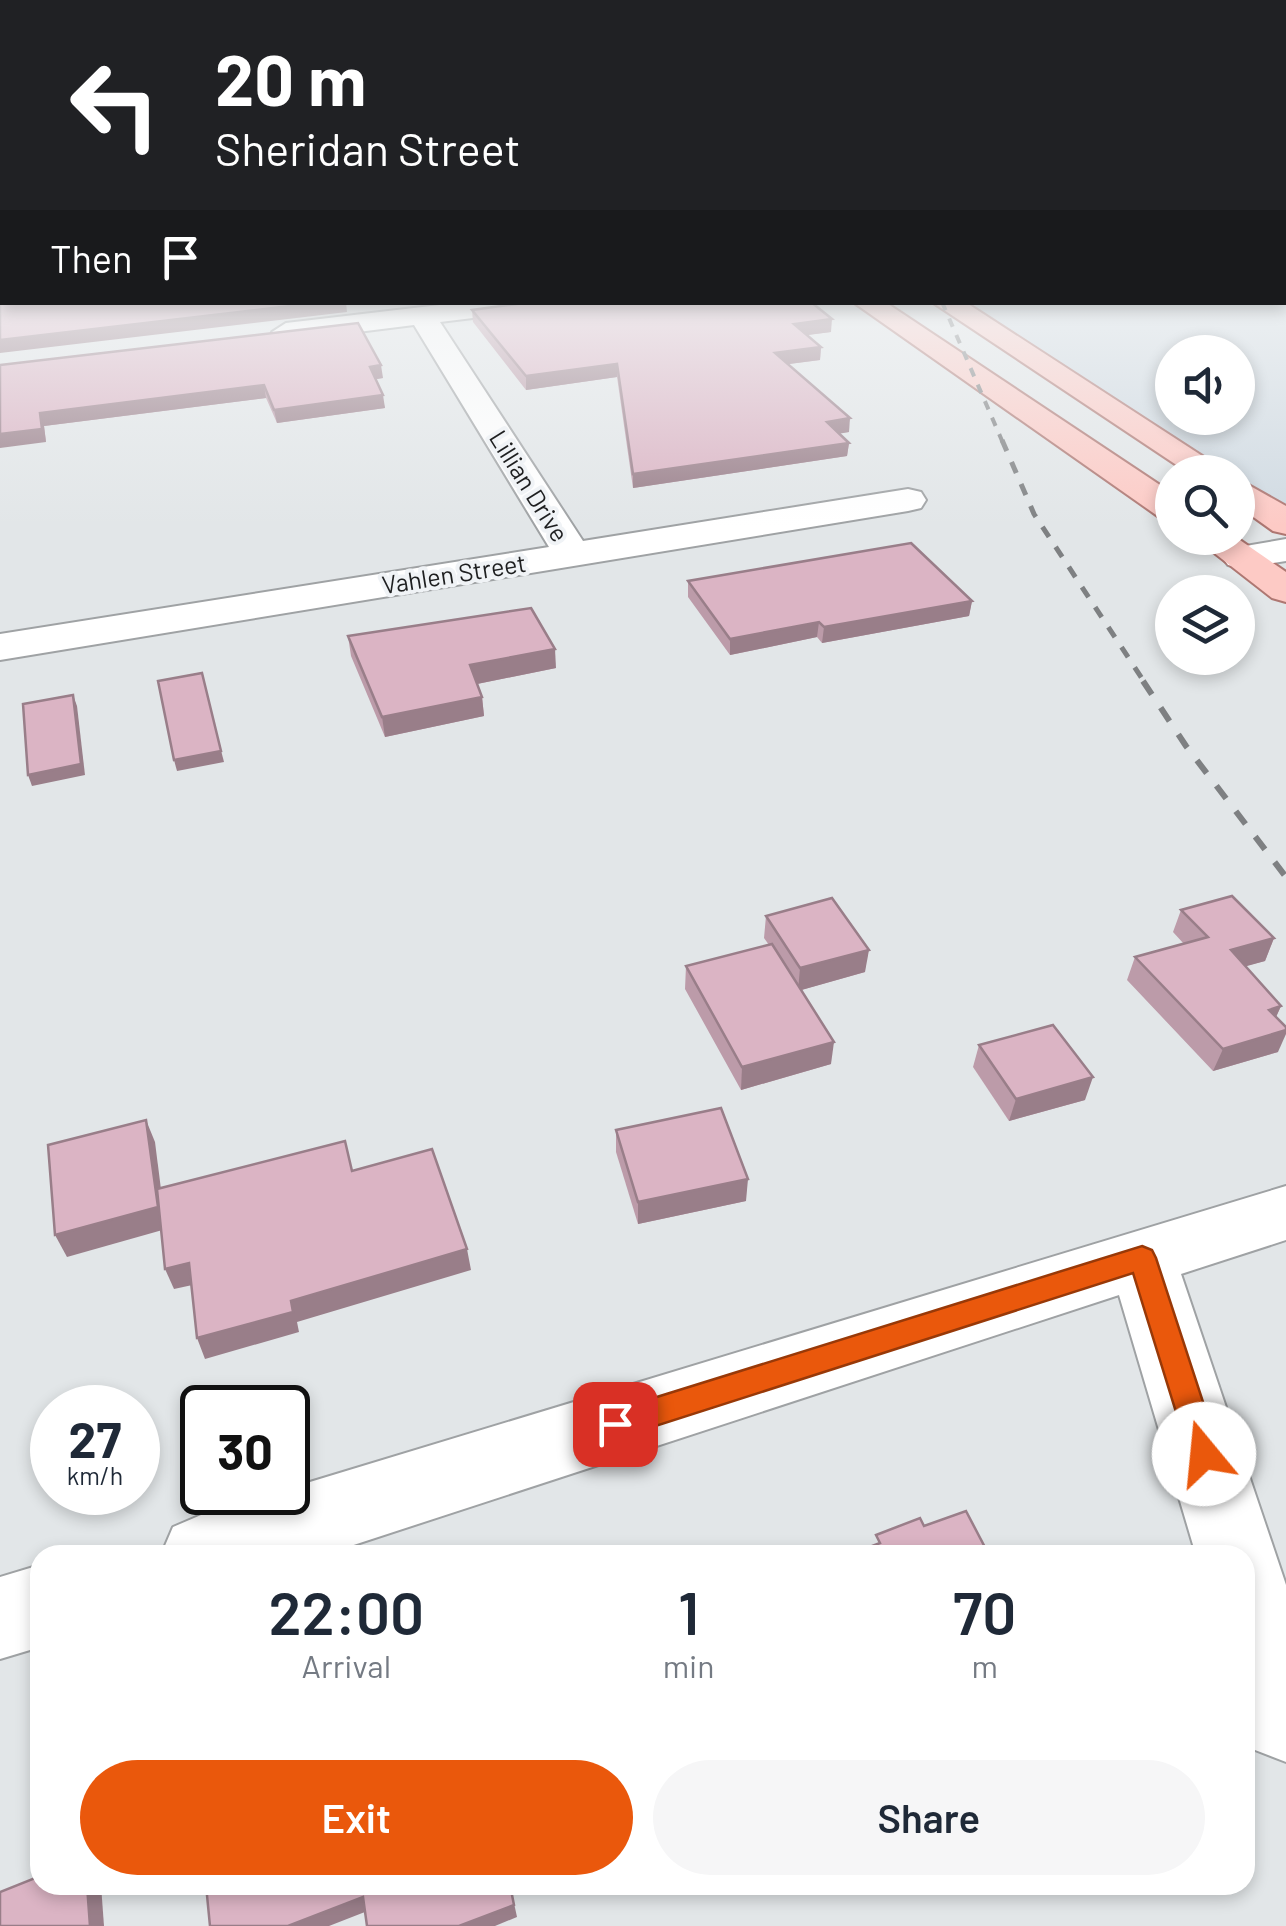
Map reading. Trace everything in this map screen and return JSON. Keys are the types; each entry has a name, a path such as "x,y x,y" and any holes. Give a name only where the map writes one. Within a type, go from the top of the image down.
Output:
{"main road":[{"path":"931,346 1155,497"},
{"path":"1013,346 1184,455"},
{"path":"1255,502 1286,523"},
{"path":"1238,555 1286,590"}],"street":[{"name":"Lillian Drive","path":"441,346 572,554"},
{"name":"Vahlen Street","path":"0,647 908,500"},
{"path":"1255,548 1286,550"},
{"path":"233,1545 1286,1213"},
{"path":"1142,1258 1233,1545"},
{"path":"0,1618 30,1609"},
{"path":"1255,1616 1286,1719"}],"shaded area":[{"path":"1013,346 1155,346 1155,435 1255,435 1255,346 1286,346 1286,523 1255,502 1255,455 1183,455"}],"building":[{"path":"163,346 371,346 381,365 370,367 383,395 274,410 264,385 40,413 42,429 0,434 0,365"},
{"path":"501,346 820,346 775,353 850,418 827,422 849,443 633,474 617,364 526,376"},
{"path":"911,543 972,601 730,639 688,581"},
{"path":"531,608 555,649 470,665 482,697 382,717 348,636"},
{"path":"202,673 221,751 174,760 158,681"},
{"path":"73,695 81,764 28,775 23,704"},
{"path":"1232,896 1274,938 1231,950 1281,1006 1269,1010 1286,1030 1223,1049 1135,957 1208,937 1181,910"},
{"path":"832,898 869,950 800,968 766,916"},
{"path":"772,944 834,1042 742,1067 686,966"},
{"path":"1053,1025 1093,1077 1016,1099 979,1045"},
{"path":"721,1108 748,1179 638,1202 616,1130"},
{"path":"146,1120 158,1207 55,1235 48,1145"},
{"path":"345,1141 352,1171 432,1149 467,1249 291,1301 293,1312 197,1338 189,1263 165,1269 157,1189"},
{"path":"966,1511 984,1545 875,1545 880,1543 876,1535 920,1518 924,1526"},
{"path":"30,1880 30,1895 88,1895 90,1926 0,1926 0,1892"},
{"path":"207,1895 512,1895 514,1905 459,1926 367,1926 363,1897 288,1926 210,1926"}],"railway":[{"path":"961,346 1003,443"},
{"path":"1002,440 1034,514 1145,683"},
{"path":"1143,681 1186,746 1286,877"}],"route":[{"path":"615,1424 1142,1258 1204,1454"}]}
